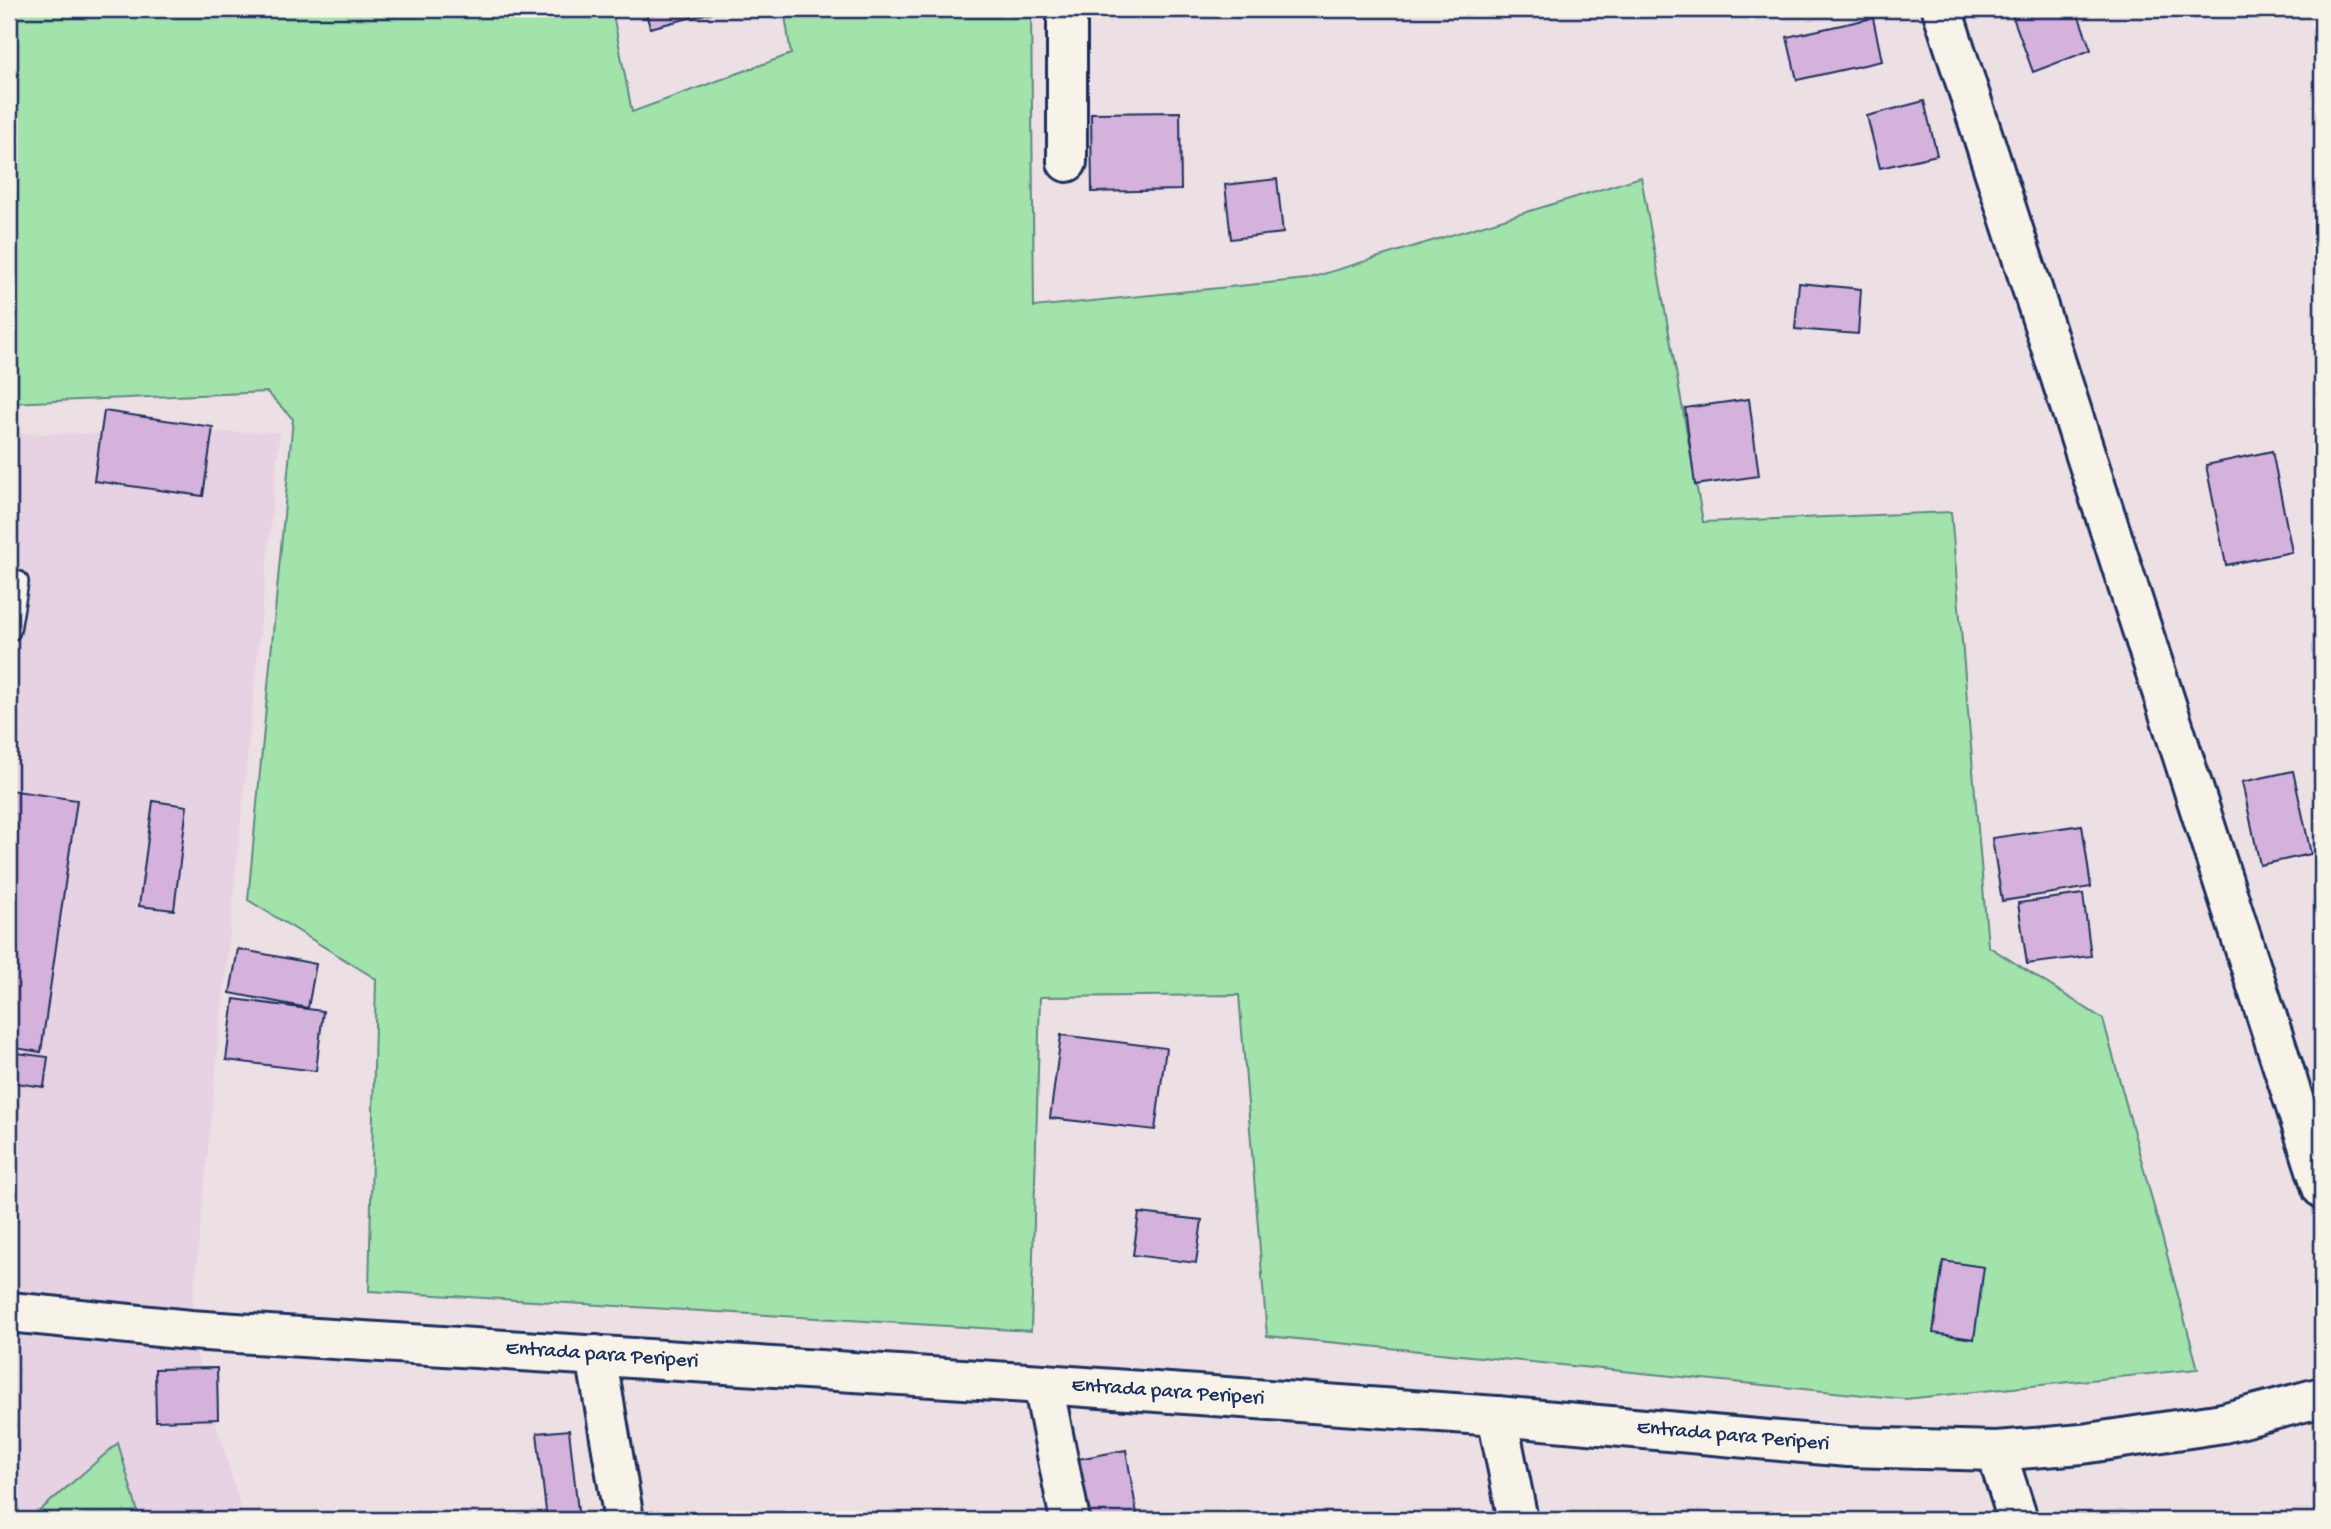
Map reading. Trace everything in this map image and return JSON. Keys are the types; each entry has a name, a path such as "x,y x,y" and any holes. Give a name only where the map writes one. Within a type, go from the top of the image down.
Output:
{"main road":[{"path":"1067,9 1067,162"},
{"path":"1942,9 2322,1188"},
{"name":"Entrada para Periperi","path":"9,1312 190,1330 1043,1384 1497,1416 1848,1447 1996,1451 2082,1444 2223,1423 2322,1397"},
{"path":"596,1355 624,1520"},
{"path":"1043,1384 1070,1520"},
{"path":"1497,1416 1518,1520"},
{"path":"1996,1451 2018,1520"}],"lane":[{"path":"9,630 17,582"}],"shaded area":[{"path":"280,432 190,1330 244,1520 9,1520 9,434"}],"green space":[{"path":"9,9 612,9 632,112 791,54 784,9 1031,9 1034,307 1307,279 1641,177 1703,522 1951,512 1988,946 2103,1019 2198,1369 1905,1399 1267,1336 1239,995 1040,997 1031,1331 369,1291 376,979 248,900 293,419 267,392 9,403"},
{"path":"118,1443 140,1520 29,1520"}],"building":[{"path":"645,9 725,9 650,28"},
{"path":"2010,9 2076,9 2091,50 2033,72"},
{"path":"1873,18 1882,61 1797,80 1787,37"},
{"path":"1924,101 1937,155 1880,168 1867,116"},
{"path":"1180,112 1181,190 1092,192 1091,113"},
{"path":"1277,179 1283,233 1231,239 1225,185"},
{"path":"1799,283 1861,289 1858,334 1795,329"},
{"path":"1749,399 1759,476 1695,485 1685,408"},
{"path":"104,411 213,427 203,496 94,481"},
{"path":"2272,451 2292,552 2226,565 2206,465"},
{"path":"2293,771 2311,854 2260,865 2242,782"},
{"path":"9,790 77,800 41,1052 9,1047"},
{"path":"153,801 187,806 174,910 139,906"},
{"path":"2082,825 2091,887 2002,901 1992,838"},
{"path":"2083,894 2091,956 2027,964 2018,903"},
{"path":"238,949 316,964 308,1008 230,993"},
{"path":"234,999 323,1011 316,1071 226,1060"},
{"path":"1061,1035 1166,1048 1155,1130 1050,1118"},
{"path":"9,1052 48,1057 44,1087 9,1082"},
{"path":"1139,1213 1202,1220 1196,1263 1133,1255"},
{"path":"1943,1261 1984,1267 1974,1339 1933,1333"},
{"path":"217,1368 218,1419 156,1421 155,1369"},
{"path":"569,1430 579,1520 547,1520 537,1433"},
{"path":"1126,1450 1138,1520 1089,1520 1078,1459"}]}
